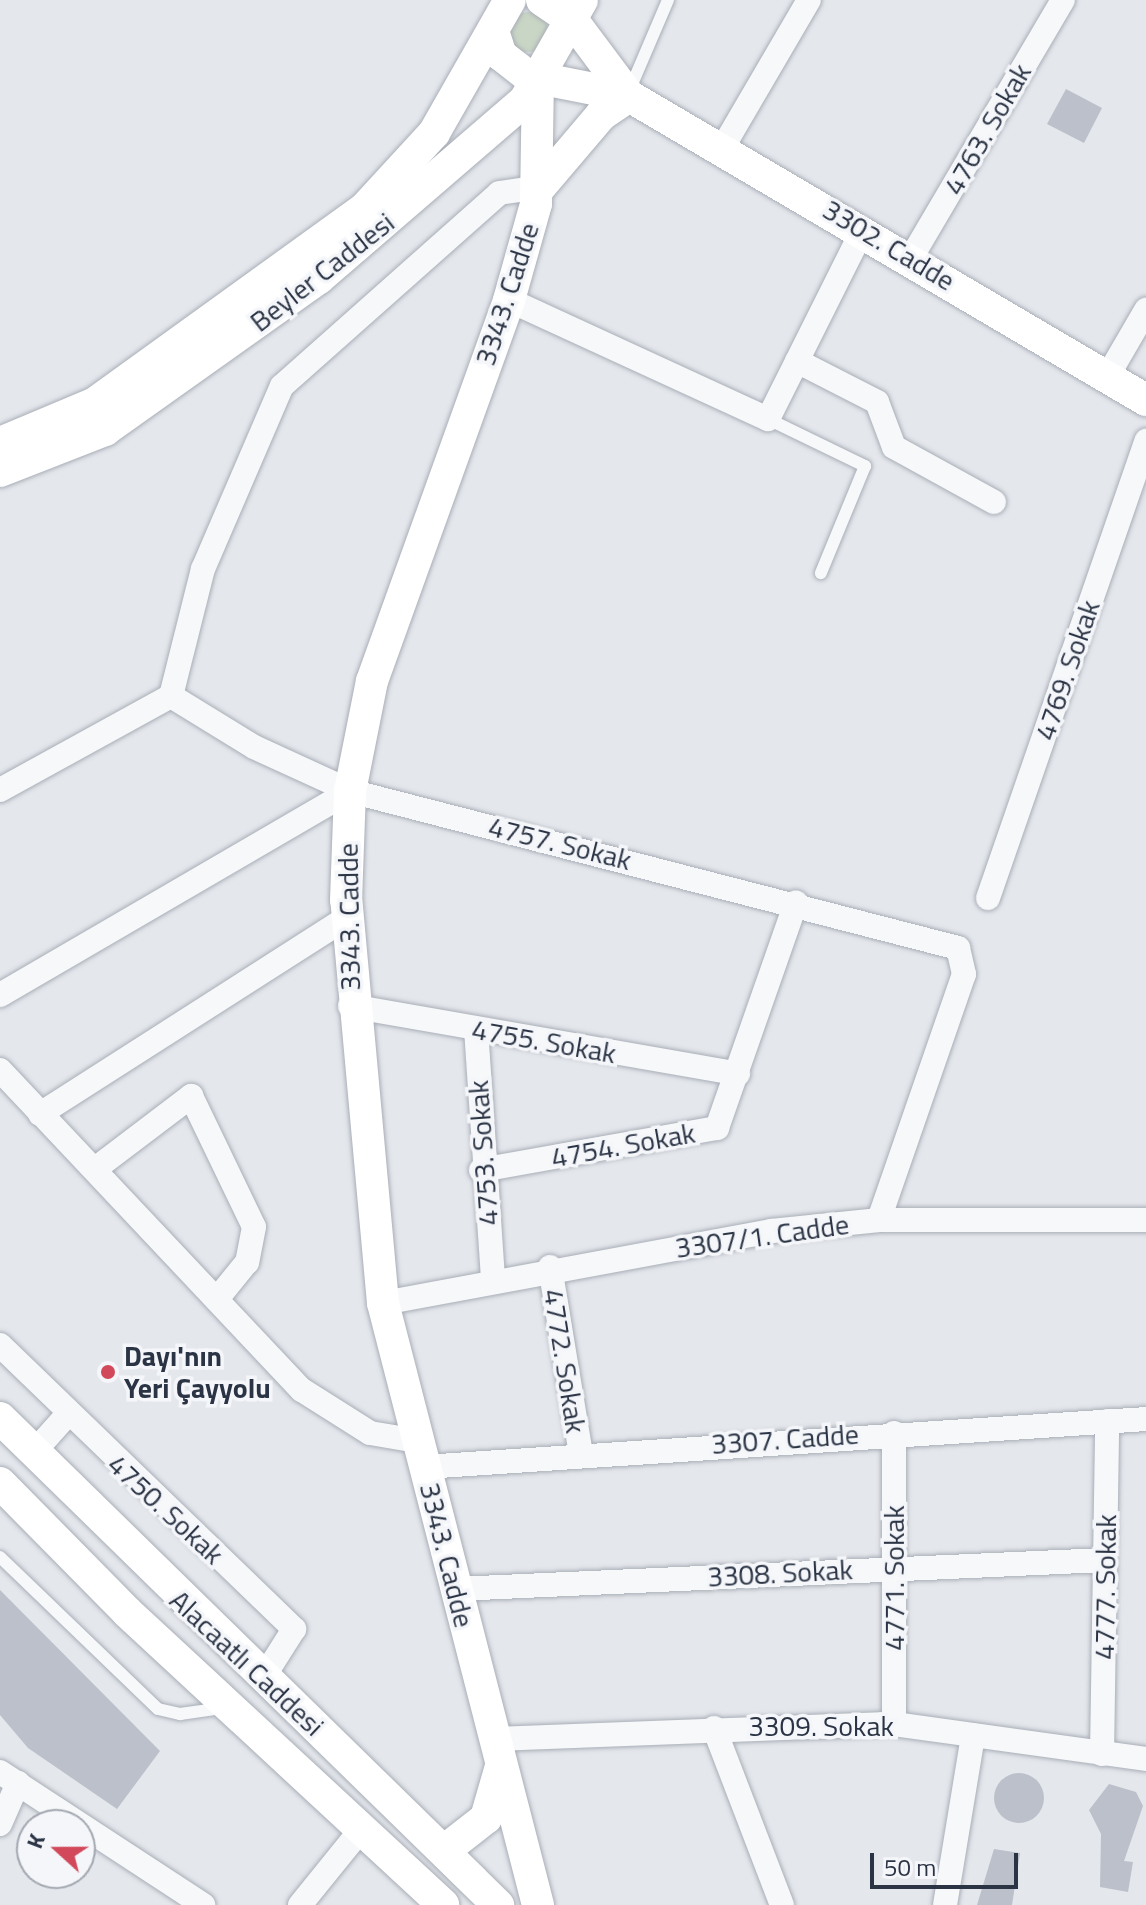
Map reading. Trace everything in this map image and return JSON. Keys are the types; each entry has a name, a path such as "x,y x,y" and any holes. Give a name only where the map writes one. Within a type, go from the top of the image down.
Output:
{"street":[{"name":"3302. Cadde","path":"542,0 578,10 629,96"},
{"path":"723,147 809,0"},
{"name":"4763. Sokak","path":"911,258 1063,0"},
{"name":"Beyler Caddesi","path":"0,443 106,396 365,208 434,133 510,1"},
{"name":"Beyler Caddesi","path":"0,471 105,430 195,371 423,193 538,81 578,10"},
{"path":"493,31 501,55 538,81"},
{"name":"3302. Cadde","path":"538,81 629,96 863,229 1146,400"},
{"name":"3343. Cadde","path":"538,81 540,187 509,300 376,667 350,791 346,918 350,1006 383,1303 538,1905"},
{"path":"0,790 171,696 203,569 282,386 499,193 540,187 601,115 629,96"},
{"path":"509,300 768,419 863,229"},
{"path":"1107,377 1146,310"},
{"path":"797,361 877,402 894,447 994,502"},
{"name":"4769. Sokak","path":"988,898 1146,441"},
{"name":"4757. Sokak","path":"171,696 265,752 350,791 947,942 963,955 964,974 879,1220"},
{"path":"0,995 350,791"},
{"name":"4754. Sokak","path":"481,1170 717,1128 796,902"},
{"path":"40,1114 346,918"},
{"name":"4755. Sokak","path":"350,1006 738,1074"},
{"name":"4753. Sokak","path":"476,1029 481,1170 493,1277"},
{"path":"0,1070 217,1299 267,1358 343,1420 421,1454"},
{"path":"95,1169 191,1096 254,1227 247,1262 217,1299"},
{"name":"3307/1. Cadde","path":"383,1303 550,1267 879,1220 1146,1220"},
{"name":"4772. Sokak","path":"550,1267 581,1455"},
{"name":"4750. Sokak","path":"0,1345 67,1415 294,1629 263,1678"},
{"path":"33,1453 67,1415"},
{"name":"Alacaatlı Caddesi","path":"0,1418 498,1905"},
{"name":"3307. Cadde","path":"421,1454 581,1455 1146,1419"},
{"name":"4777. Sokak","path":"1102,1754 1107,1421"},
{"name":"4771. Sokak","path":"894,1433 894,1724"},
{"name":"Alacaatlı Caddesi","path":"0,1483 228,1707 443,1905"},
{"name":"3308. Sokak","path":"456,1589 894,1567 1105,1560"},
{"name":"3309. Sokak","path":"498,1752 714,1728 894,1724 1146,1759"},
{"path":"714,1728 782,1905"},
{"path":"945,1905 973,1735"},
{"path":"445,1850 486,1818 498,1752"},
{"path":"0,1824 9,1778 203,1905"},
{"path":"300,1905 360,1831"}],"lane":[{"path":"629,96 668,0"},
{"path":"768,419 865,466 821,573"},
{"path":"0,1557 158,1709 180,1714 228,1707"}],"green space":[{"path":"528,12 542,18 548,32 542,46 528,52 514,46 508,32 514,18"}],"building":[{"path":"1066,89 1102,108 1084,143 1047,124"},
{"path":"0,1590 160,1751 117,1809 28,1748 0,1715"},
{"path":"1019,1773 1036,1781 1044,1798 1036,1815 1019,1823 1002,1815 994,1798 1002,1781"},
{"path":"1109,1784 1136,1792 1143,1806 1124,1861 1133,1862 1128,1892 1100,1887 1101,1834 1089,1810"},
{"path":"994,1849 1020,1853 1012,1905 977,1905"}],"place":[{"name":"Dayı'nın Yeri Çayyolu","path":"108,1372"}]}
